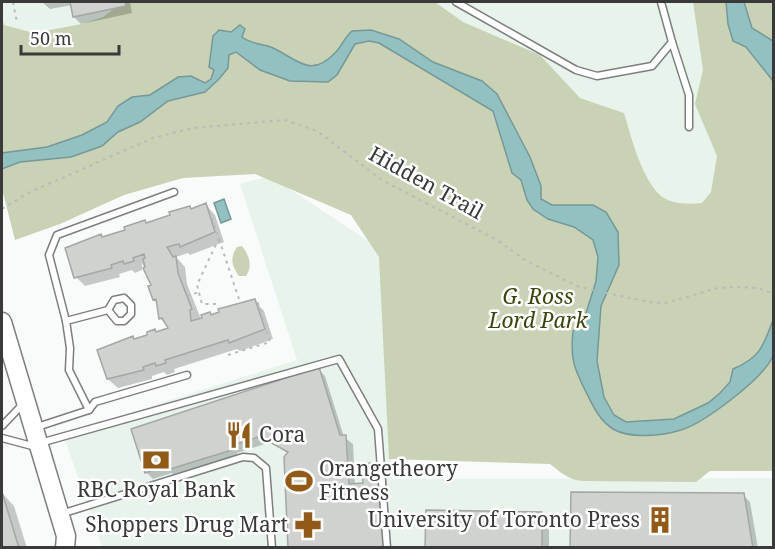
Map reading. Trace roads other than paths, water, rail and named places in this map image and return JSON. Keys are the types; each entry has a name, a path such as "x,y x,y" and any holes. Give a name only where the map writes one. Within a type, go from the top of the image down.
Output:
{"main road":[{"path":"2,322 70,544"}],"lane":[{"path":"456,2 576,69 597,76 652,66 672,42"},
{"path":"662,2 689,95 689,127"},
{"path":"90,410 69,370 70,348 66,321 49,255 57,235 174,192"},
{"path":"66,321 108,310"},
{"path":"2,438 37,440 339,359 378,429 387,548"},
{"path":"37,440 90,410 95,402 187,375"},
{"path":"2,426 25,401"},
{"path":"60,514 243,457 254,458 266,468 272,548"}],"water":[{"path":"726,2 744,2 752,28 773,41 773,81 746,47 733,41 728,24"},
{"path":"240,25 245,29 242,37 246,40 269,46 311,66 326,61 352,31 371,30 399,39 433,62 482,81 497,94 530,157 541,186 541,199 552,205 593,205 606,212 618,232 619,265 601,306 597,361 604,397 614,415 626,422 674,419 708,403 730,382 733,369 750,360 760,350 773,320 773,356 746,388 718,410 691,426 656,435 628,434 613,429 600,417 591,402 578,376 572,349 573,331 583,323 596,281 598,257 593,240 574,227 548,219 533,209 527,200 521,180 512,173 493,111 379,43 369,41 355,44 337,75 328,82 290,81 260,70 236,52 229,55 228,68 205,92 168,101 140,122 118,132 102,146 71,157 20,162 2,169 2,153 47,147 82,135 107,122 118,106 132,97 150,95 178,77 191,76 205,83 211,79 214,70 209,67 213,36 219,30 231,32"},
{"path":"224,199 231,219 221,223 214,203"}],"place":[{"name":"Cora","path":"239,435"},
{"name":"RBC Royal Bank","path":"156,460"},
{"name":"Orangetheory Fitness","path":"299,481"},
{"name":"University of Toronto Press","path":"660,520"},
{"name":"Shoppers Drug Mart","path":"308,525"}],"park label":[{"name":"G. Ross Lord Park","path":"538,309"}]}
